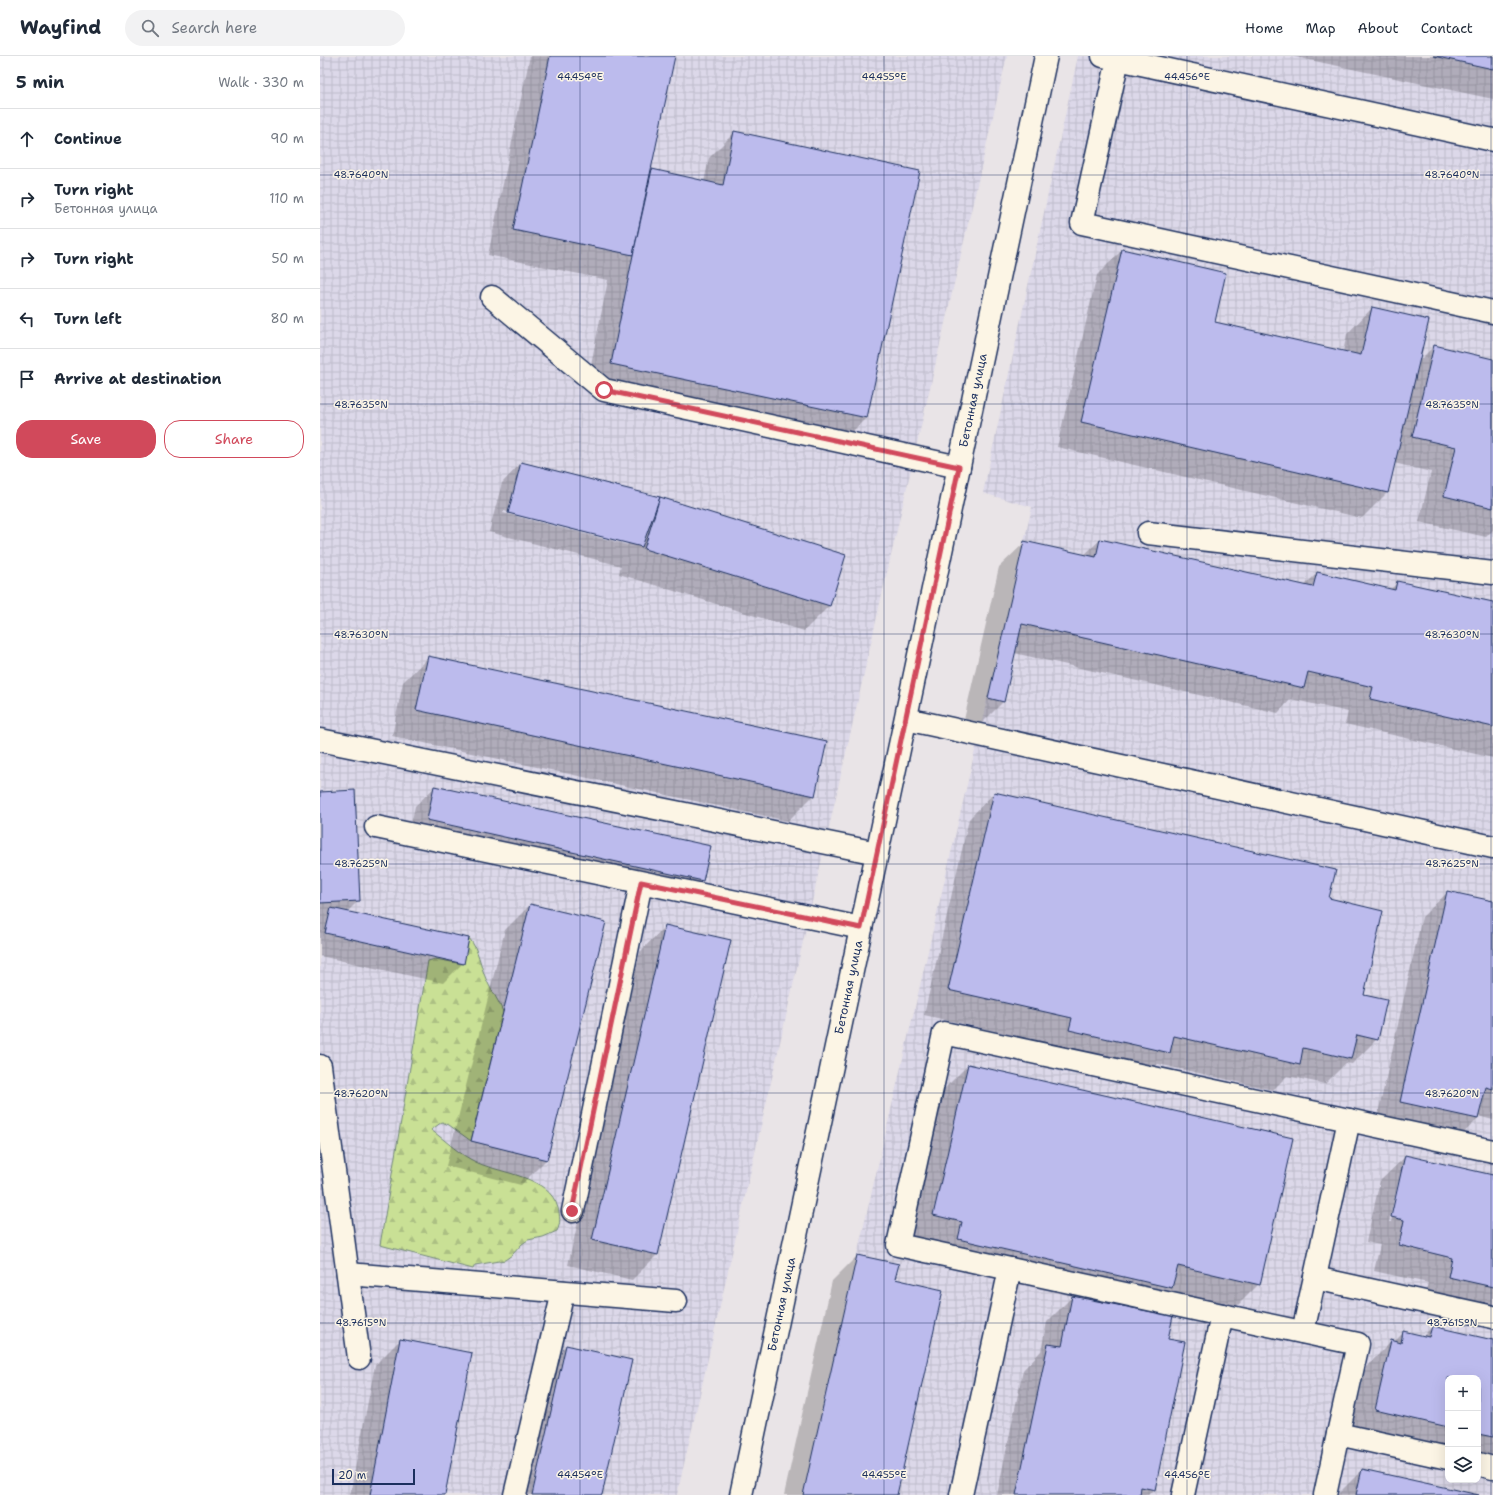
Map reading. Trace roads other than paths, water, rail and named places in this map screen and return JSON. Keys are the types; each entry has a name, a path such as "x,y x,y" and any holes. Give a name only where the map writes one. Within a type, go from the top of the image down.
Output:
{"street":[{"name":"Бетонная улица","path":"741,1495 1046,56"},
{"path":"1493,140 1113,57 1082,223 1493,312"},
{"path":"492,296 604,390 959,467"},
{"path":"1148,533 1493,573"},
{"path":"906,719 1493,846"},
{"path":"320,740 877,853"},
{"path":"376,827 861,928"},
{"path":"572,1211 641,882"},
{"path":"1325,1495 1358,1344 898,1245 944,1033 1493,1151"},
{"path":"320,1066 359,1358"},
{"path":"1303,1332 1349,1120"},
{"path":"961,1495 1010,1269"},
{"path":"348,1274 676,1301"},
{"path":"1315,1278 1493,1316"},
{"path":"515,1495 563,1292"},
{"path":"1183,1495 1222,1315"},
{"path":"1338,1434 1445,1457"},
{"path":"1481,1465 1493,1468"}]}
